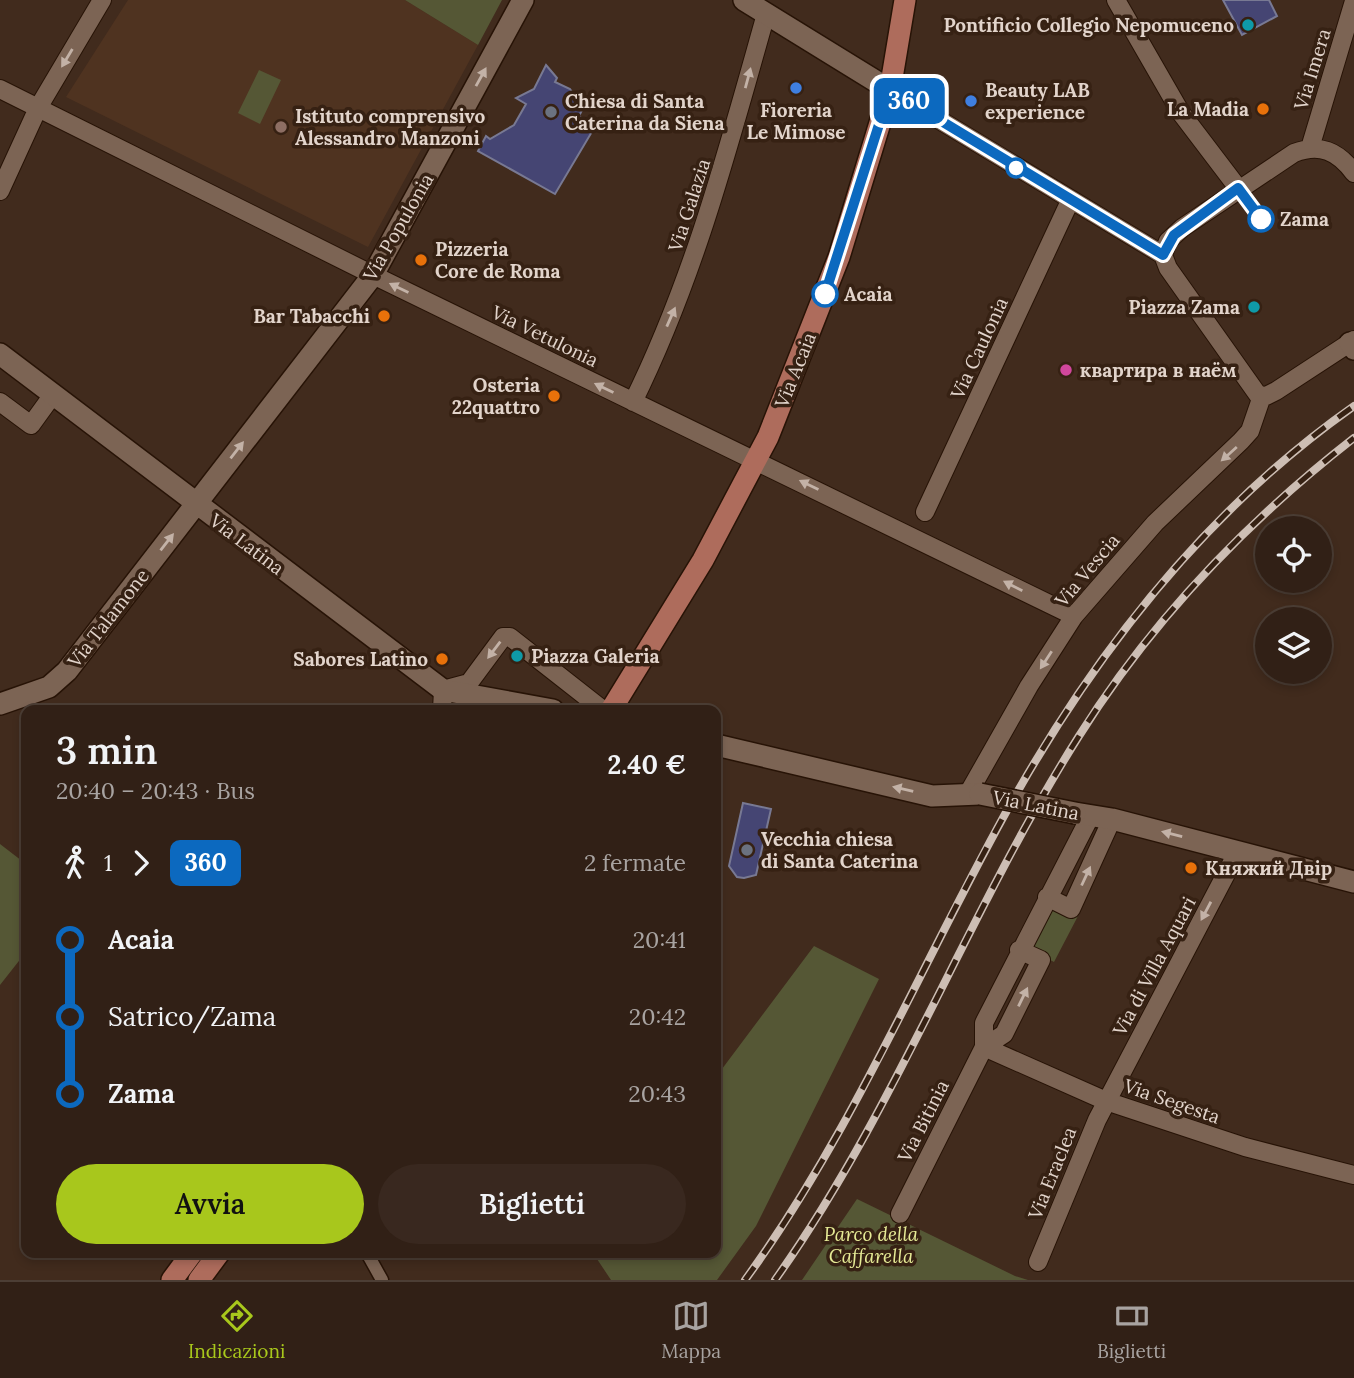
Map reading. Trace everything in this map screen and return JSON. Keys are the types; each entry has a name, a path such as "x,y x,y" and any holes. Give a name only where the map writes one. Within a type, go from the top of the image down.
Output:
{"main road":[{"name":"Via Acaia","path":"614,705 696,572 758,460 839,257 890,90 905,0"},
{"path":"172,1280 188,1258"},
{"path":"199,1280 215,1258"}],"street":[{"path":"0,191 38,108 102,0"},
{"name":"Via Populonia","path":"195,504 373,275 523,0"},
{"path":"744,0 1070,201 1163,255 1168,268 1252,389 1262,396 1290,383 1353,344"},
{"path":"1116,0 1181,113 1238,188"},
{"name":"Via Imera","path":"1310,148 1354,1"},
{"name":"Via Galazia","path":"633,402 695,257 766,14"},
{"name":"Via Vetulonia","path":"0,89 373,275 1074,616"},
{"path":"1163,255 1174,235 1238,188 1294,153 1310,148 1336,154 1354,173"},
{"name":"Via Caulonia","path":"925,512 1070,201"},
{"name":"Via Latina","path":"0,354 195,504 445,704"},
{"path":"0,402 31,425 52,396"},
{"name":"Via Vescia","path":"975,793 1029,686 1074,616 1155,523 1241,442 1250,431 1262,396"},
{"name":"Via Talamone","path":"0,704 49,687 67,671 195,504"},
{"path":"445,704 469,683 503,637 510,637 597,705"},
{"path":"445,704 463,705"},
{"name":"Via Latina","path":"721,746 932,796 975,793 1112,819 1354,882"},
{"name":"Via Bitinia","path":"900,1214 984,1047 1004,1034 1041,960 1019,950 1047,897 1083,814"},
{"path":"1047,897 1071,909 1112,819"},
{"name":"Via di Villa Aquari","path":"1106,1101 1238,851"},
{"name":"Via Segesta","path":"984,1047 1106,1101 1224,1141 1354,1175"},
{"name":"Via Eraclea","path":"1038,1262 1106,1101"},
{"path":"370,1258 382,1280"}],"shaded area":[{"name":"Istituto comprensivo Alessandro Manzoni","path":"128,0 405,0 478,45 368,247 66,97"}],"green space":[{"path":"405,0 502,0 478,45"},
{"path":"259,70 281,80 260,124 238,113"},
{"path":"0,844 21,860 21,958 0,985"},
{"path":"1051,904 1078,916 1054,962 1027,948"},
{"path":"814,946 879,979 756,1226 717,1280 611,1280 596,1258 721,1258 721,1070"},
{"name":"Parco della Caffarella","path":"857,1199 1015,1276 1028,1280 802,1280"}],"building":[{"name":"Pontificio Collegio Nepomuceno","path":"1223,0 1269,0 1277,16 1242,35"},
{"name":"Chiesa di Santa Caterina da Siena","path":"546,65 557,78 555,82 570,89 583,108 579,116 593,130 555,194 478,151 486,136 490,139 514,125 526,104 516,98 534,89"},
{"name":"Vecchia chiesa di Santa Caterina","path":"743,803 771,809 756,875 744,878 737,877 729,866"}],"railway":[{"path":"745,1280 822,1162 1019,789 1087,681 1125,629 1208,532 1254,487 1354,406"},
{"path":"775,1280 858,1148 1039,803 1107,693 1203,575 1276,504 1354,438"}],"bus line":[{"name":"360","path":"825,294 839,257 890,90 1163,255 1168,241 1174,235 1238,188 1261,219"}],"place":[{"name":"Pontificio Collegio Nepomuceno","path":"1248,25"},
{"name":"Fioreria Le Mimose","path":"796,88"},
{"name":"Beauty LAB experience","path":"971,101"},
{"name":"La Madia","path":"1263,109"},
{"name":"Chiesa di Santa Caterina da Siena","path":"551,112"},
{"name":"Istituto comprensivo Alessandro Manzoni","path":"281,127"},
{"name":"Zama","path":"1261,219"},
{"name":"Pizzeria Core de Roma","path":"421,260"},
{"name":"Acaia","path":"825,294"},
{"name":"Piazza Zama","path":"1254,307"},
{"name":"Bar Tabacchi","path":"384,316"},
{"name":"квартира в наём","path":"1066,370"},
{"name":"Osteria 22quattro","path":"554,396"},
{"name":"Piazza Galeria","path":"517,656"},
{"name":"Sabores Latino","path":"442,659"},
{"name":"Vecchia chiesa di Santa Caterina","path":"747,850"},
{"name":"Княжий Двір","path":"1191,868"}]}
